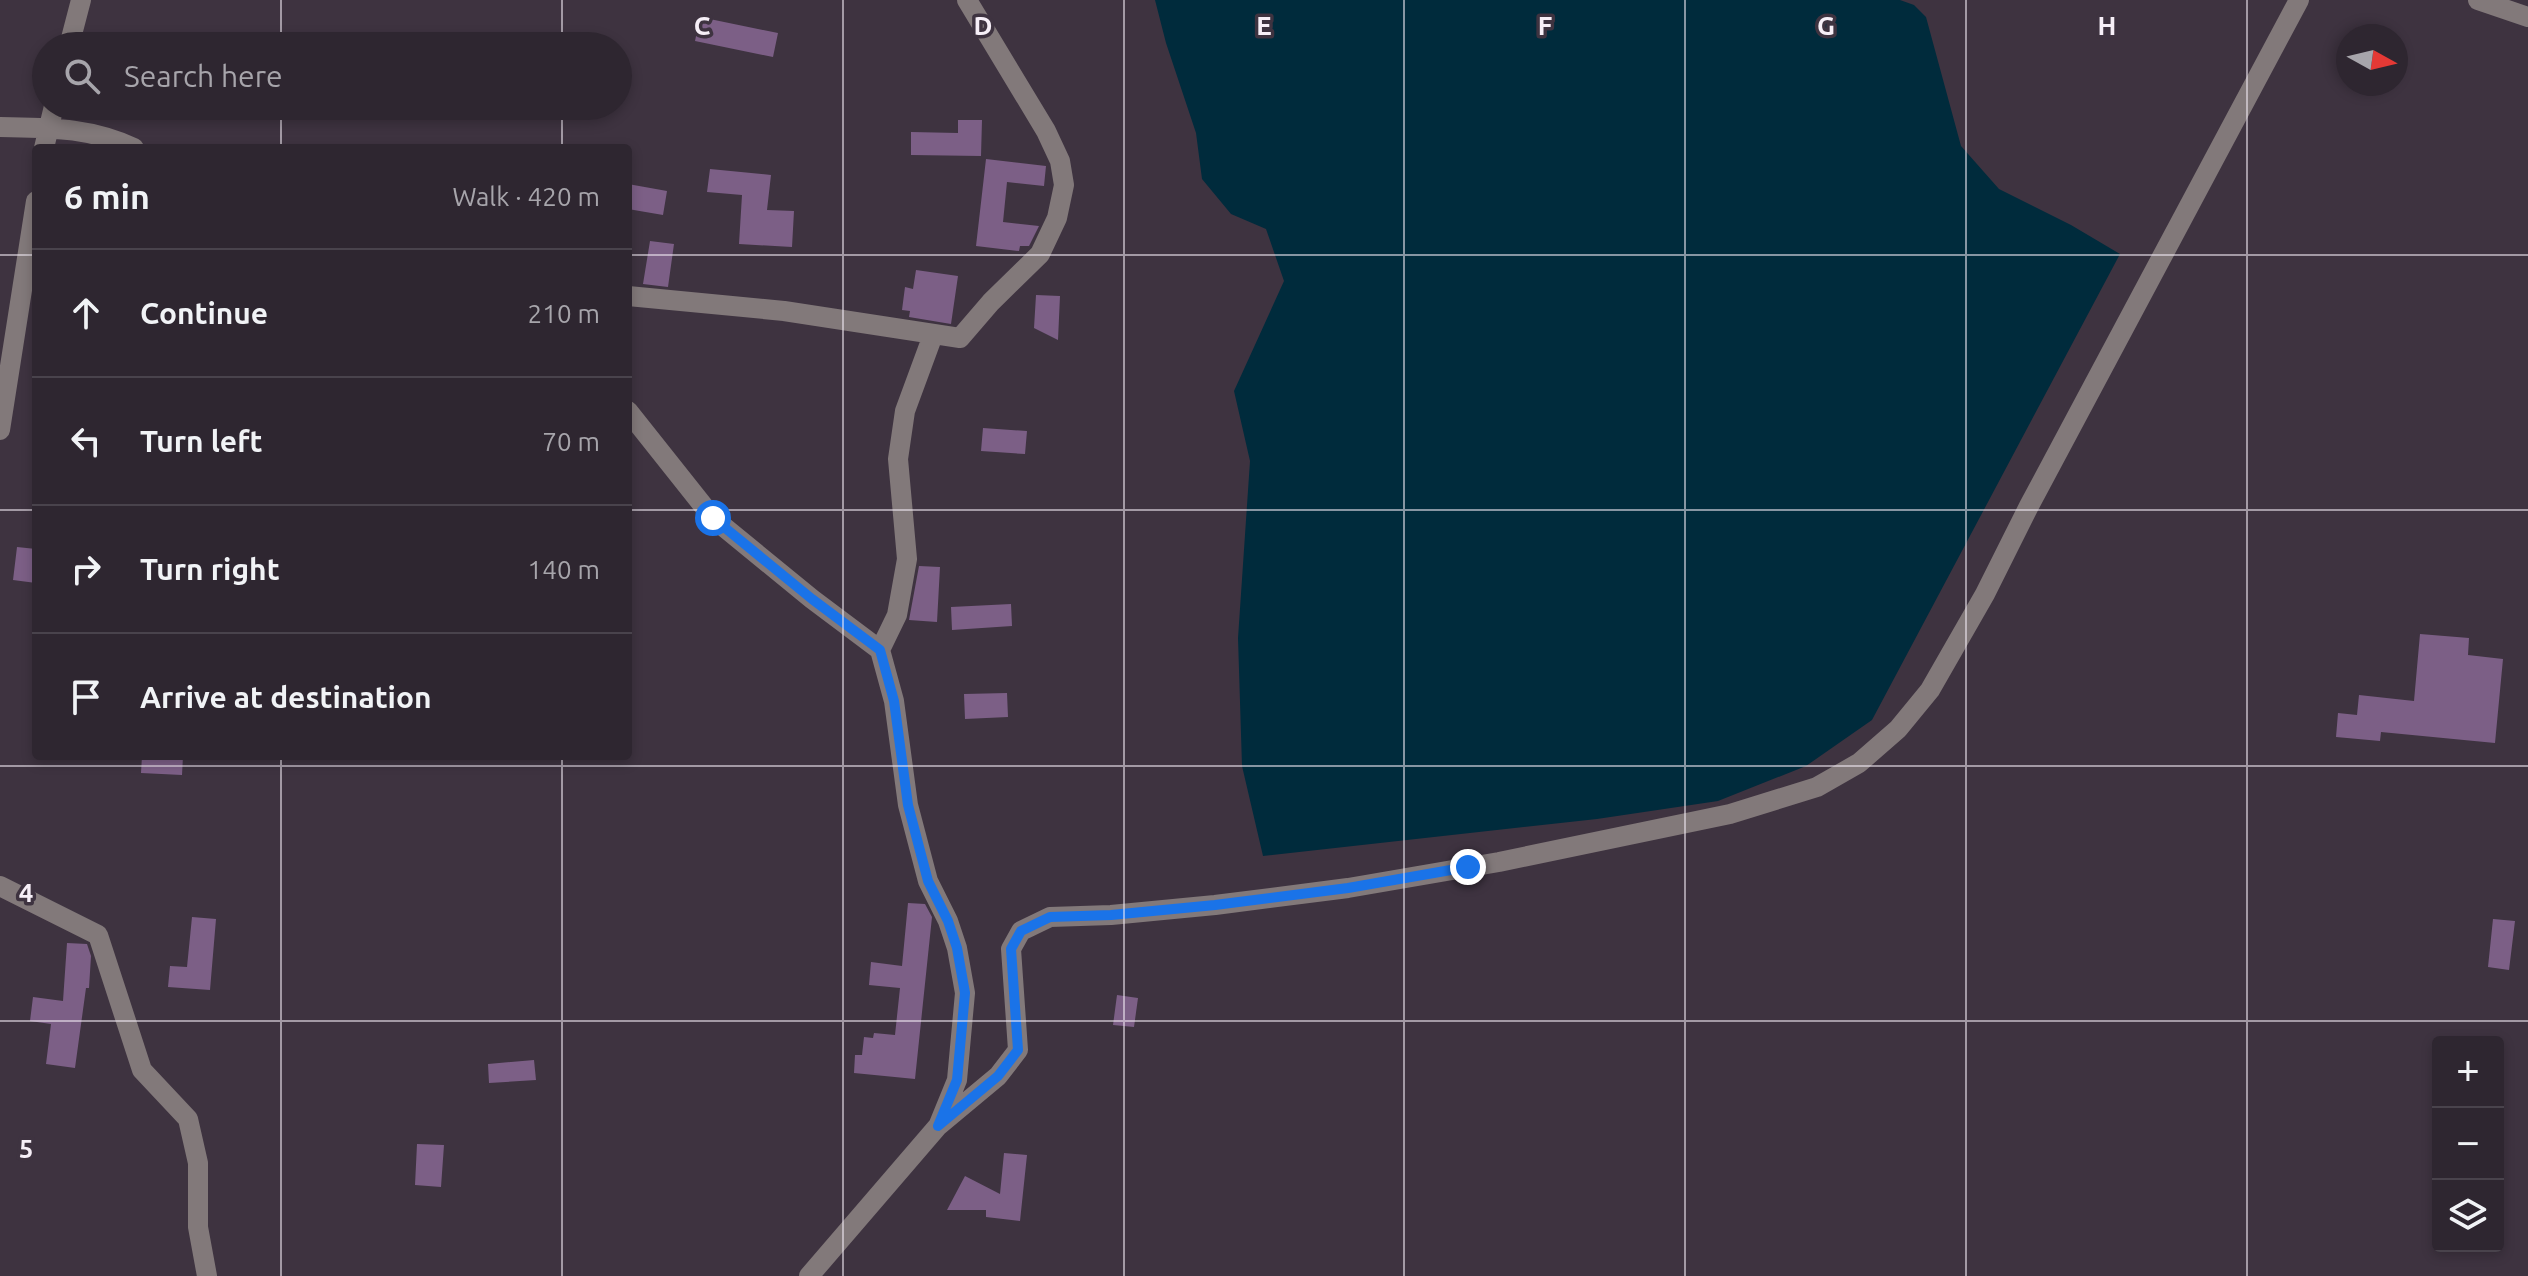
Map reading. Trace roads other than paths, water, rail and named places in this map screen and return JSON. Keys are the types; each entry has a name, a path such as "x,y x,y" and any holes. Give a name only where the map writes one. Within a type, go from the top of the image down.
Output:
{"street":[{"path":"73,32 81,0"},
{"path":"632,296 784,311 960,338 1040,254 1057,218 1064,185 1060,161 1046,131 967,0"},
{"path":"809,1276 938,1126 998,1076 1018,1050 1011,949 1021,931 1050,917 1111,915 1215,905 1348,888 1499,862 1730,814 1817,787 1859,763 1898,729 1938,677 1985,594 2299,0"},
{"path":"2478,0 2528,17"},
{"path":"0,127 46,138 87,131 125,144"},
{"path":"0,430 32,226"},
{"path":"880,650 897,615 907,559 898,459 905,411 933,335"},
{"path":"632,416 713,518 880,650 894,701 908,805 928,881 948,921 957,948 965,993 957,1080 938,1126"},
{"path":"0,886 98,935 142,1070 188,1119 198,1163 198,1227 207,1276"}],"water":[{"path":"1155,0 1900,0 1914,5 1926,17 1961,146 1999,189 2120,254 1872,720 1806,766 1718,801 1597,819 1263,856 1242,766 1238,638 1250,461 1234,391 1284,281 1266,229 1231,214 1202,179 1196,133"}]}
